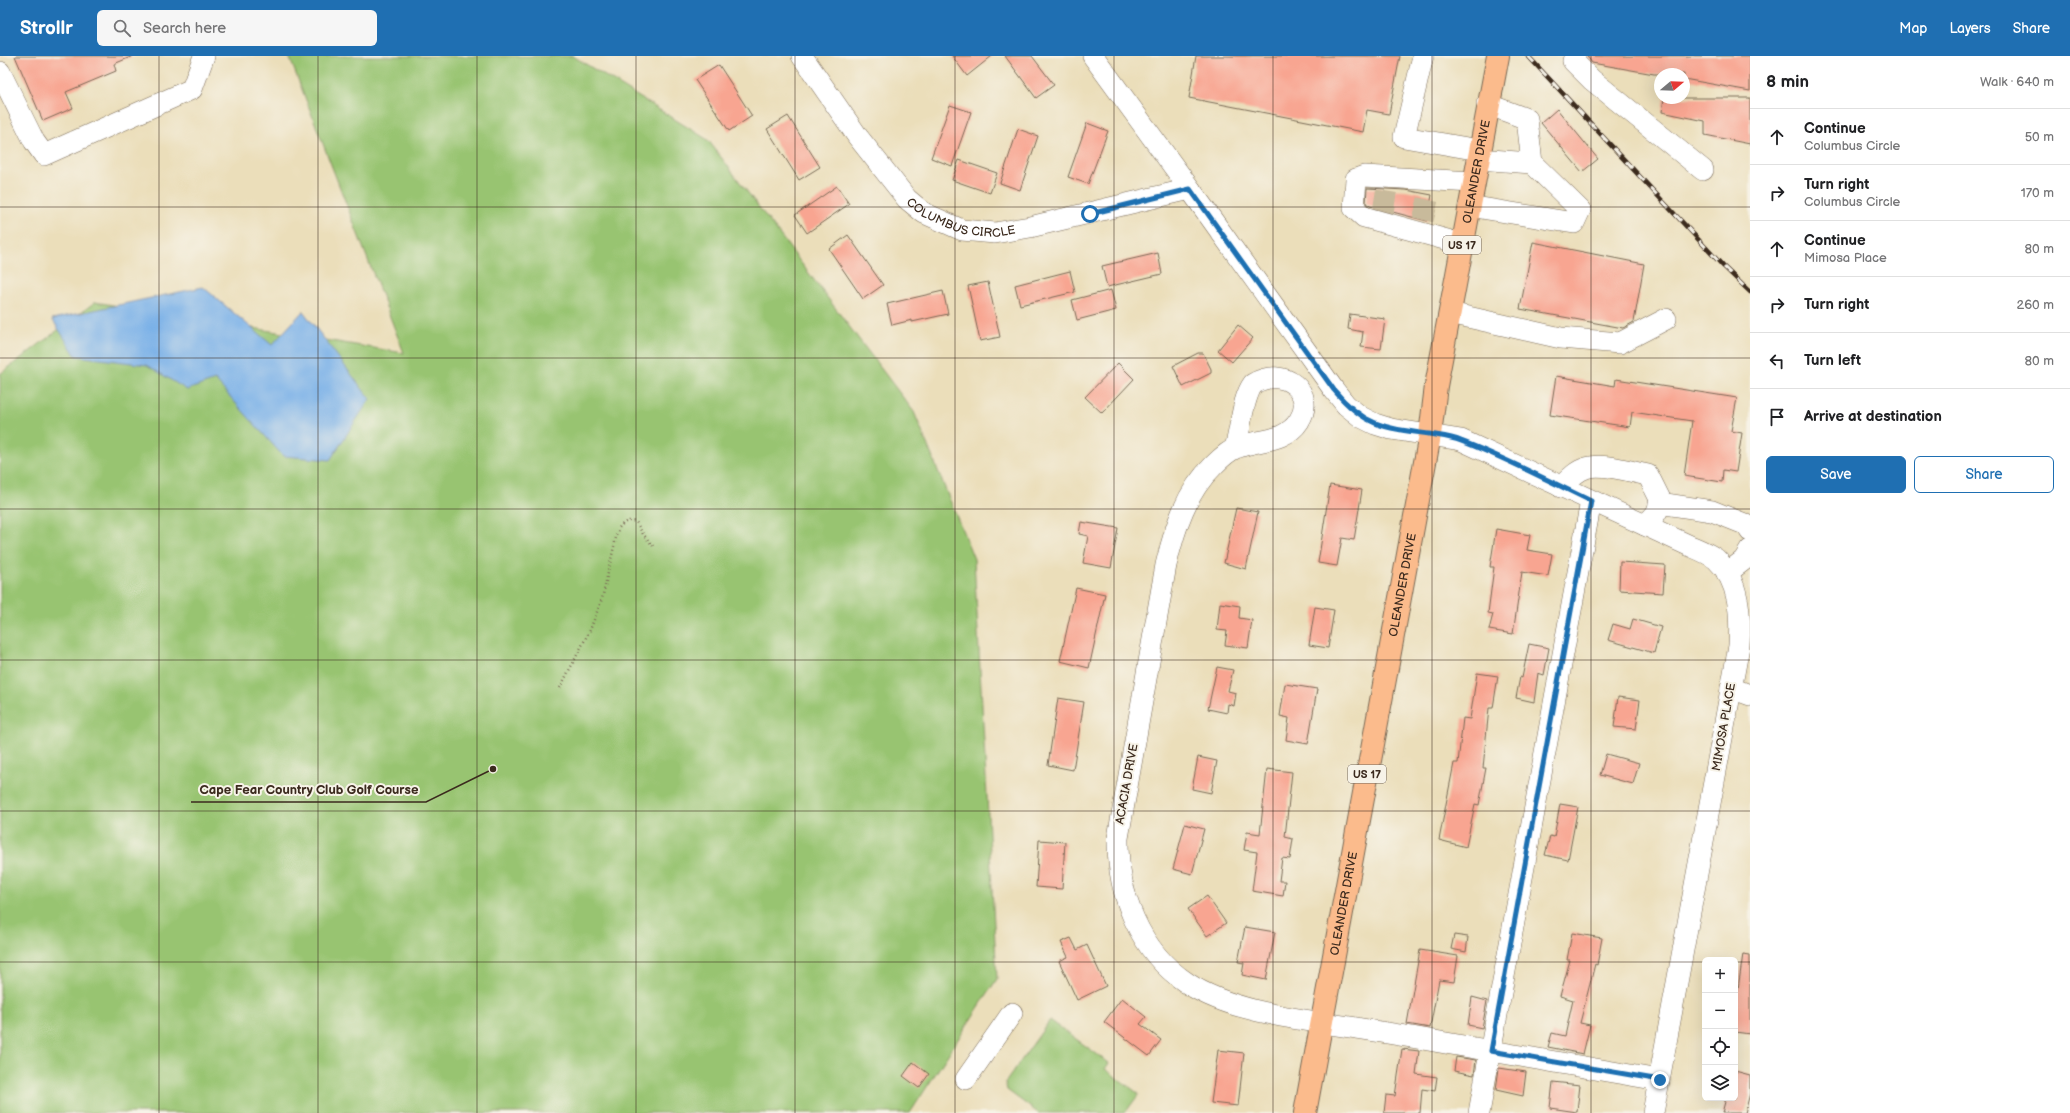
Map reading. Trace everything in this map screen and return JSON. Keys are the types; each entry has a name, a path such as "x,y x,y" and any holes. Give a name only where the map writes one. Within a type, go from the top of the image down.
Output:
{"main road":[{"name":"OLEANDER DRIVE","path":"1305,1113 1430,435 1487,104 1498,56"}],"street":[{"path":"0,72 34,141 44,155 192,89 204,56"},
{"name":"COLUMBUS CIRCLE","path":"802,56 858,137 907,199 924,213 962,230 995,233 1030,227 1190,189"},
{"path":"1093,56 1320,372 1346,405 1361,417 1375,424 1391,429 1430,435"},
{"path":"1423,56 1404,137 1478,154 1532,163 1580,210 1574,223 1469,206"},
{"path":"1572,58 1592,80 1703,170"},
{"path":"1487,104 1527,119 1532,163"},
{"path":"1462,244 1418,226 1382,217 1364,217 1354,208 1356,179 1364,176 1387,182 1425,187 1473,182"},
{"path":"1450,313 1561,338 1620,343 1666,319"},
{"name":"MIMOSA PLACE","path":"1430,435 1461,440 1714,558 1727,573 1734,587 1740,614 1739,646 1741,692 1653,1113"},
{"name":"ACACIA DRIVE","path":"1235,448 1220,458 1199,482 1183,510 1173,536 1166,565 1118,838 1119,871 1127,903 1141,933 1161,959 1185,982 1206,994 1228,1003 1322,1022 1660,1080"},
{"path":"1561,486 1574,474 1587,467 1612,467 1648,475 1660,499 1659,510 1645,525"},
{"path":"1479,1113 1591,501"},
{"path":"1659,503 1712,511 1749,524"},
{"path":"1727,573 1744,560 1750,550"},
{"path":"966,1079 1012,1013"}],"path":[{"path":"560,688 590,630 602,599 618,530 623,523 631,521 636,522 643,534 654,546"}],"green space":[{"path":"289,56 573,56 708,140 914,412 974,559 997,979 910,1113 0,1113 0,374 95,302 404,353"},
{"path":"1050,1020 1109,1063 1105,1069 1139,1094 1125,1113 1038,1113 1007,1090 1005,1083"}],"water":[{"path":"203,287 272,345 303,311 370,399 330,460 283,456 215,380 187,390 147,365 76,356 52,319"}],"building":[{"path":"15,56 133,56 114,64 116,71 66,92 73,108 43,121"},
{"path":"952,56 992,56 967,76"},
{"path":"1005,56 1032,56 1054,85 1036,98"},
{"path":"1196,56 1400,56 1389,114 1367,110 1363,132 1189,98"},
{"path":"1587,56 1750,56 1750,91 1690,80 1690,68 1654,68 1654,74 1592,63"},
{"path":"719,65 752,116 729,131 695,80"},
{"path":"1690,98 1750,98 1750,144 1705,135 1705,121 1662,112 1663,104 1690,104"},
{"path":"950,105 971,112 952,166 931,158"},
{"path":"1557,109 1598,159 1582,172 1541,123"},
{"path":"788,116 820,167 799,180 767,129"},
{"path":"1087,123 1108,131 1088,184 1068,177"},
{"path":"1018,129 1038,136 1020,190 1000,183"},
{"path":"959,160 997,173 990,193 952,180"},
{"path":"837,186 849,204 807,233 795,215"},
{"path":"1367,188 1406,190 1432,195 1427,221 1370,206 1366,203"},
{"path":"848,235 883,285 863,299 829,249"},
{"path":"1533,242 1644,264 1634,322 1623,328 1520,309"},
{"path":"1158,253 1162,274 1107,287 1102,266"},
{"path":"1070,271 1075,292 1020,305 1015,285"},
{"path":"988,282 1000,337 980,341 968,286"},
{"path":"1111,290 1116,310 1077,320 1072,300"},
{"path":"943,291 948,314 892,325 887,304"},
{"path":"1350,314 1385,319 1381,349 1361,347 1363,332 1348,329"},
{"path":"1238,325 1253,338 1232,362 1218,350"},
{"path":"1198,353 1203,353 1211,369 1211,373 1183,387 1173,366"},
{"path":"1118,363 1134,379 1102,413 1085,397"},
{"path":"1556,376 1615,386 1616,379 1737,398 1731,431 1742,433 1736,472 1723,470 1722,482 1684,476 1692,421 1632,412 1630,427 1550,415"},
{"path":"1330,485 1362,490 1354,540 1342,538 1337,566 1318,563"},
{"path":"1236,508 1258,512 1246,569 1224,563"},
{"path":"1081,522 1118,528 1111,568 1083,563 1088,536 1079,534"},
{"path":"1496,529 1530,535 1527,550 1552,554 1548,576 1522,572 1513,634 1489,630 1493,614 1488,613 1494,567 1490,567"},
{"path":"1620,562 1665,565 1663,593 1619,590"},
{"path":"1076,588 1105,594 1089,668 1060,661"},
{"path":"1220,603 1240,606 1239,618 1252,620 1248,648 1225,645 1227,631 1217,630"},
{"path":"1315,607 1334,610 1328,648 1309,645"},
{"path":"1633,619 1661,627 1654,653 1608,640 1613,624 1630,629"},
{"path":"1529,644 1549,648 1544,675 1538,673 1534,702 1516,698"},
{"path":"1217,667 1233,670 1228,691 1236,693 1234,706 1228,704 1227,713 1208,709"},
{"path":"1477,673 1498,676 1493,708 1489,708 1483,768 1486,768 1479,805 1475,804 1466,847 1439,840 1454,763 1458,763 1463,718 1470,719"},
{"path":"1285,684 1317,689 1308,744 1286,740 1289,718 1280,716"},
{"path":"1618,697 1640,700 1636,729 1614,727"},
{"path":"1058,698 1084,702 1073,770 1048,765"},
{"path":"1606,754 1639,763 1633,784 1600,775"},
{"path":"1198,757 1217,761 1211,793 1192,789"},
{"path":"1267,769 1292,772 1285,837 1293,839 1290,859 1282,858 1279,881 1285,881 1283,896 1252,891 1257,852 1244,850 1247,832 1260,834"},
{"path":"1560,804 1578,807 1568,860 1545,855 1550,836 1554,837"},
{"path":"1185,824 1204,829 1192,874 1173,869"},
{"path":"1039,840 1065,842 1062,889 1036,887"},
{"path":"1207,896 1226,923 1207,936 1188,909"},
{"path":"1245,927 1275,932 1266,980 1242,975 1244,963 1238,962"},
{"path":"1572,933 1602,938 1597,965 1595,964 1580,1023 1590,1025 1583,1054 1548,1047 1552,1033 1565,1036 1573,1000 1560,996 1570,960 1567,960"},
{"path":"1454,935 1468,937 1466,952 1451,949"},
{"path":"1071,938 1077,950 1087,945 1106,986 1077,1000 1059,961 1068,957 1061,942"},
{"path":"1420,950 1458,956 1454,982 1439,980 1430,1028 1407,1024"},
{"path":"1743,954 1750,955 1750,1034 1738,1032 1738,989"},
{"path":"1472,997 1487,1001 1482,1028 1468,1025"},
{"path":"1122,998 1146,1017 1140,1024 1161,1040 1149,1056 1104,1022"},
{"path":"1402,1049 1419,1051 1416,1074 1437,1077 1435,1091 1422,1089 1420,1113 1384,1113 1386,1095 1395,1096"},
{"path":"1218,1050 1244,1053 1238,1106 1211,1103"},
{"path":"1456,1057 1476,1060 1474,1075 1454,1071"},
{"path":"913,1062 929,1074 919,1088 903,1076"},
{"path":"1499,1068 1526,1072 1523,1096 1496,1090"},
{"path":"1738,1072 1750,1075 1750,1093 1745,1113 1722,1113 1725,1101 1738,1101"},
{"path":"1553,1082 1580,1085 1577,1112 1550,1108"}],"tunnel":[{"path":"1383,212 1387,187"},
{"path":"1423,220 1429,195"}],"railway":[{"path":"1528,56 1723,266 1750,292"}],"place":[{"name":"Cape Fear Country Club Golf Course","path":"493,769"}],"route":[{"path":"1090,214 1190,189 1320,372 1346,405 1361,417 1375,424 1391,429 1461,440 1591,501 1491,1051 1660,1080"}]}
